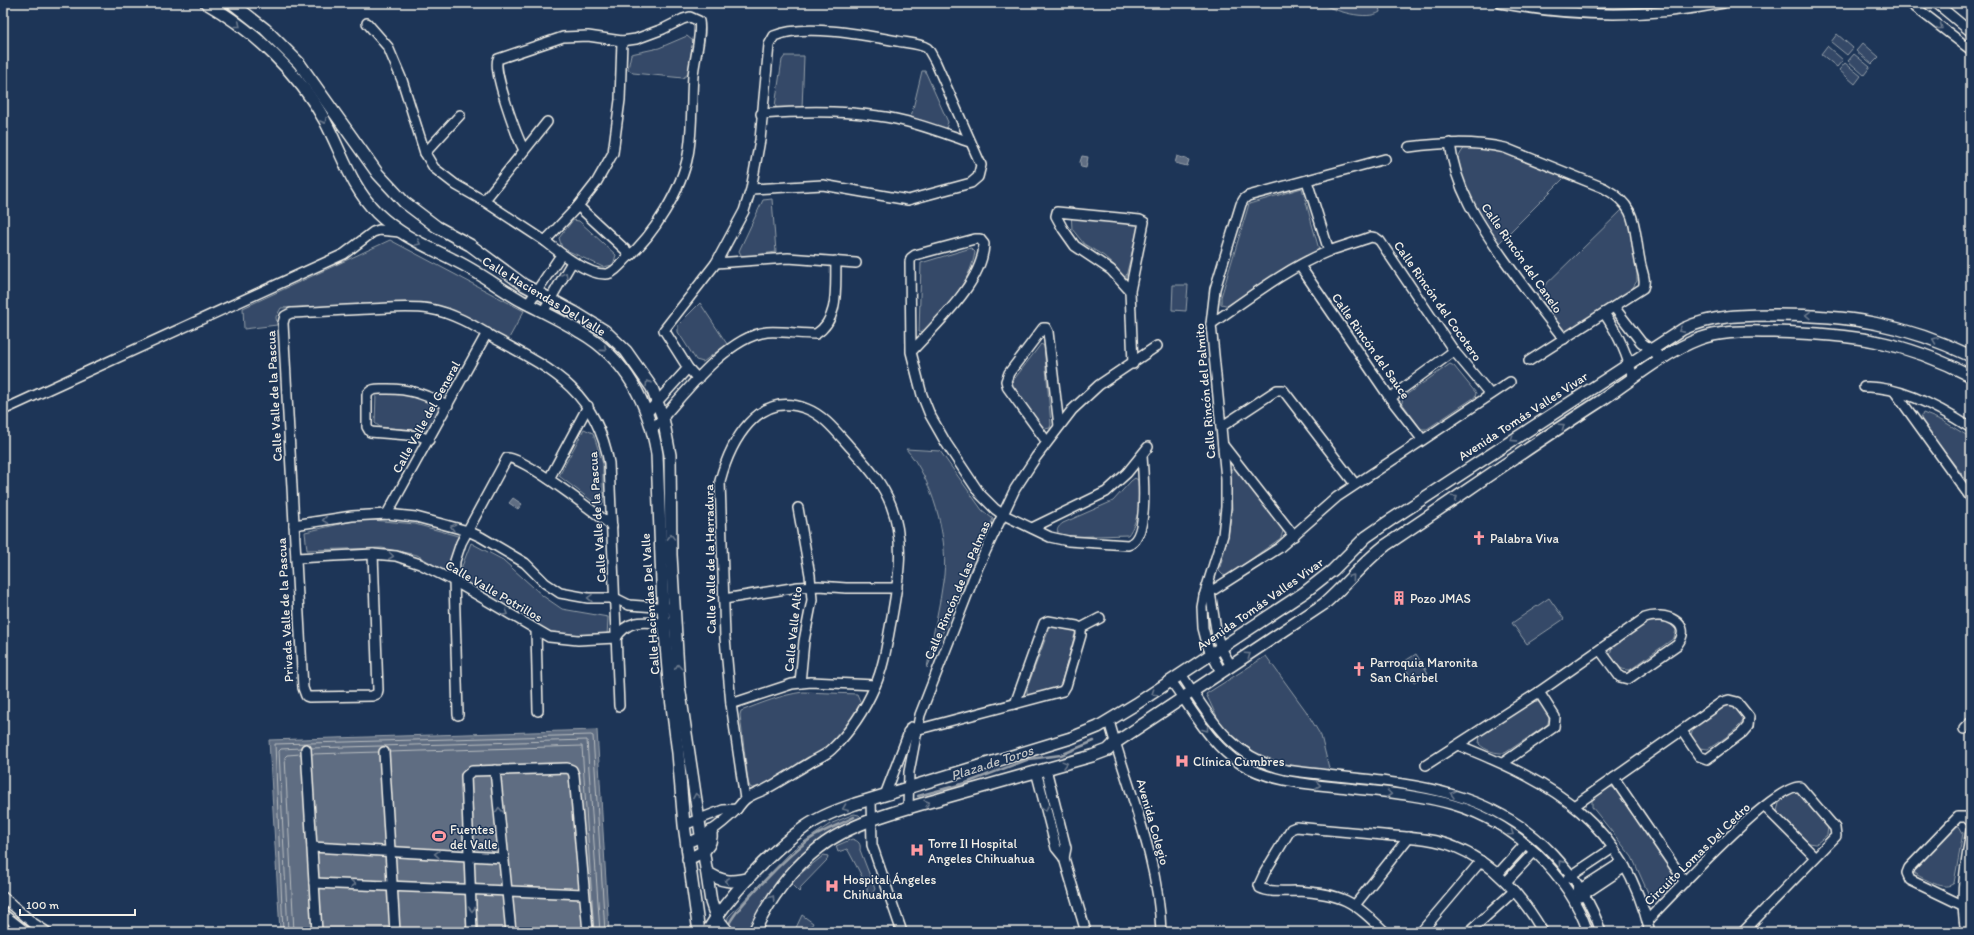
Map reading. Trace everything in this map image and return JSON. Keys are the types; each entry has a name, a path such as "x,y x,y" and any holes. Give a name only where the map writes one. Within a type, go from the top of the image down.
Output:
{"main road":[{"name":"Calle Haciendas Del Valle","path":"206,3 233,20 264,45 290,72 325,121 352,180 377,213 413,241 477,272 528,304 581,332 610,354 635,386 647,413 657,454 669,608"},
{"name":"Calle Haciendas Del Valle","path":"232,3 265,29 299,62 378,174 404,202 416,213 470,245 524,285 590,321 617,342 636,364 652,388 663,418 670,455 669,624 684,825 699,932"},
{"name":"Avenida Tomás Valles Vivar","path":"707,932 727,902 749,878 782,845 806,827 828,814 885,794 1071,738 1109,720 1211,655 1318,582 1333,570 1366,537 1650,349 1683,329 1707,320 1736,315 1841,317 1886,324 1926,336 1971,356"},
{"path":"754,932 765,908 779,887 802,862 825,843 840,834 908,808 1092,756 1108,750 1115,743 1324,604 1347,583 1371,557 1386,545 1663,359 1689,344 1717,334 1752,332 1834,334 1870,339 1898,346 1939,360 1971,376"},
{"name":"Calle Haciendas Del Valle","path":"669,624 704,818 702,838 716,917"},
{"path":"688,860 704,852 711,842 711,831"},
{"path":"707,872 721,880 729,882 749,878"},
{"path":"716,917 728,932"}],"street":[{"path":"1500,3 1572,13 1633,14 1670,12 1723,3"},
{"path":"1910,3 1971,50"},
{"path":"1936,3 1971,32"},
{"path":"367,23 388,47 402,80 425,153 434,168 456,185 484,201 545,241 572,262 606,275 612,272 631,255 662,215 676,193 688,156 691,134 693,75 699,21 690,17 636,39 622,42 588,36 563,37 498,59 496,62 500,81 516,136 524,150"},
{"path":"698,379 688,368 664,330 665,326 716,263 744,211 751,189 760,140 761,114 769,45 774,36 789,32 854,33 927,48 935,61 970,142 982,165 978,177 971,183 908,200 823,185 751,189"},
{"path":"545,241 578,206 606,169 613,153 620,100 622,42"},
{"path":"761,114 815,112 879,116 923,126 970,142"},
{"path":"425,153 460,116"},
{"path":"484,201 547,122"},
{"path":"1409,147 1450,143 1480,144 1505,148 1584,179 1612,193 1627,206 1632,214 1636,229 1644,284 1640,290 1529,361"},
{"name":"Calle Rincón del Canelo","path":"1450,143 1458,180 1475,218 1524,288 1564,339"},
{"name":"Calle Rincón del Palmito","path":"1221,672 1211,655 1203,628 1202,607 1220,549 1225,522 1226,493 1223,445 1211,324 1215,289 1244,199 1385,159"},
{"path":"1307,181 1329,251"},
{"path":"578,206 631,255"},
{"path":"1130,291 1111,270 1075,246 1056,216 1057,212 1143,220 1145,225 1132,276 1130,291 1133,364"},
{"path":"3,410 344,254 372,232 379,230 400,232"},
{"name":"Calle Rincón del Cocotero","path":"1211,324 1278,278 1329,251 1371,238 1378,239 1454,350 1490,394"},
{"path":"911,352 966,288 980,262 984,244 980,239 915,255 911,258 910,262 911,352 922,395 930,415 946,443 980,494 1002,514 1050,537 1068,541 1131,544 1136,537 1144,511 1142,456"},
{"path":"528,304 561,254"},
{"path":"716,263 788,258 856,263"},
{"path":"652,430 698,379 737,343 767,332 816,334 823,330 832,316 836,261"},
{"path":"544,312 572,262"},
{"name":"Calle Rincón del Sauce","path":"1300,266 1390,398 1422,439"},
{"name":"Calle Valle de la Pascua","path":"294,525 283,323 285,316 291,313 408,307 432,310 443,313 486,333 548,368 568,384 588,406 603,437 609,468 615,598"},
{"path":"1614,307 1633,333 1663,359"},
{"path":"1604,313 1622,342 1630,363 1633,379"},
{"path":"1047,442 1008,388 1006,381 1009,373 1043,328 1046,328 1048,332 1059,426"},
{"name":"Calle Valle del General","path":"387,514 429,440 486,333"},
{"path":"1622,342 1633,333"},
{"name":"Calle Rincón de las Palmas","path":"913,731 978,567 1002,514 1026,472 1072,410 1094,390 1158,346"},
{"path":"1390,398 1454,350"},
{"path":"647,413 688,368"},
{"path":"1207,591 1260,561 1294,536 1323,508 1355,484 1510,382"},
{"path":"1864,387 1876,387 1929,404 1971,428"},
{"path":"429,440 420,436 370,432 367,427 367,395 373,389 402,388 448,405"},
{"path":"1221,427 1277,390 1283,390 1355,484"},
{"path":"1895,392 1971,498"},
{"name":"Calle Valle de la Herradura","path":"686,843 702,838 737,809 745,799 831,750 857,718 875,685 886,651 897,588 900,541 891,505 880,482 835,431 808,409 786,404 770,409 755,417 744,428 733,448 723,472 720,492 725,638 731,704 745,799"},
{"path":"549,479 588,406"},
{"path":"1223,445 1294,536"},
{"path":"1032,528 1106,492 1142,456 1148,447"},
{"path":"458,715 454,581 458,552 507,458 514,459 549,479 612,526"},
{"name":"Calle Valle Alto","path":"798,508 812,600 804,641 800,682"},
{"path":"294,525 352,516 387,514 416,517 468,531 494,544 525,563 545,582 560,593 588,598 615,598 629,606 669,608"},
{"name":"Privada Valle de la Pascua","path":"294,525 304,692 306,696 372,696 377,694 373,554"},
{"name":"Calle Valle Potrillos","path":"296,558 373,554 396,556 410,560 454,581 536,631 549,637 560,639 616,638"},
{"path":"724,599 811,586 897,588"},
{"name":"Calle Rincón del Palmito","path":"1207,591 1214,625 1221,648 1231,666"},
{"path":"615,598 619,706"},
{"path":"1426,765 1539,692 1649,616 1660,615 1671,618 1682,630 1682,637 1677,644 1628,679 1620,677 1600,650"},
{"path":"1081,628 1100,618"},
{"path":"1015,704 1044,623 1048,621 1081,628"},
{"path":"616,638 622,628 628,625 640,622 669,624"},
{"path":"1203,628 1214,625"},
{"path":"885,794 898,760 913,731 1060,692 1064,689 1081,634 1081,628"},
{"path":"536,631 538,711"},
{"path":"1176,678 1219,745 1233,759 1249,768 1280,779 1433,800 1456,806 1498,824 1525,844 1548,864 1568,891 1588,932"},
{"path":"731,704 784,685 800,682 875,685"},
{"path":"1503,763 1554,727 1555,717 1539,692"},
{"path":"1188,695 1234,746 1253,759 1264,764 1287,770 1442,791 1485,805 1513,820 1535,836 1574,878 1583,891 1601,932"},
{"path":"1574,806 1726,700 1737,702 1749,717 1748,726 1742,733 1707,759 1699,756 1682,731"},
{"name":"Avenida Colegio","path":"1109,720 1153,869 1158,895 1161,932"},
{"path":"908,808 908,787 913,731"},
{"name":"Circuito Lomas Del Cedro","path":"1458,745 1503,763 1535,780 1592,820 1615,850 1623,864 1639,897 1650,932"},
{"path":"306,749 317,932"},
{"path":"384,752 395,932"},
{"path":"898,760 910,764"},
{"path":"472,932 472,889 465,778 468,773 472,771 567,768 572,770 574,775 588,932"},
{"path":"496,770 511,932"},
{"path":"1041,770 1056,848 1064,858 1086,932"},
{"path":"1614,778 1685,882"},
{"name":"Circuito Lomas Del Cedro","path":"1647,921 1737,830 1790,788 1796,786 1803,788 1837,831 1834,838 1743,932"},
{"path":"871,799 872,845 902,932"},
{"name":"Circuito Lomas Del Cedro","path":"1765,807 1815,857"},
{"path":"684,825 723,810 737,809"},
{"path":"1962,905 1910,880 1907,873 1909,868 1958,817 1966,817 1971,822"},
{"path":"704,818 711,831"},
{"path":"1385,932 1355,905 1335,896 1264,890 1259,885 1265,872 1291,829 1296,827 1409,837 1454,846 1481,861 1498,874 1514,891 1530,912 1542,932"},
{"path":"1966,932 1962,905 1971,830"},
{"path":"1355,905 1409,837"},
{"path":"1498,874 1525,844"},
{"path":"312,847 503,858"},
{"path":"1568,891 1574,878 1615,850"},
{"path":"1506,882 1534,852"},
{"path":"1421,932 1481,861"},
{"path":"1597,862 1605,876"},
{"path":"1568,891 1583,891 1623,864"},
{"path":"314,883 584,894"},
{"path":"1469,932 1514,891"},
{"path":"3,897 33,923 46,932"},
{"path":"3,914 26,932"}],"shaded area":[{"path":"1320,3 1374,3 1379,6 1380,12 1367,16 1350,14"},
{"path":"1837,34 1853,48 1847,55 1831,42"},
{"path":"687,36 693,41 688,74 683,78 633,73 628,69 631,54 659,48"},
{"path":"1863,43 1879,57 1872,64 1856,51"},
{"path":"1827,46 1843,60 1837,67 1821,54"},
{"path":"1854,54 1870,67 1864,75 1848,61"},
{"path":"785,56 804,56 802,109 779,109 775,106 782,60"},
{"path":"1845,63 1861,76 1855,84 1839,70"},
{"path":"922,71 925,71 948,122 946,129 940,130 910,121"},
{"path":"1466,146 1494,147 1567,175 1497,245 1468,194 1460,173 1458,159"},
{"path":"1302,188 1320,253 1230,306 1221,304 1221,297 1249,204"},
{"path":"772,199 776,252 742,257 739,251 763,200"},
{"path":"1624,208 1630,220 1637,281 1630,292 1567,333 1560,329 1534,296"},
{"path":"1071,212 1139,225 1125,280 1116,267 1104,256 1084,244 1072,229"},
{"path":"573,220 579,221 616,255 613,265 603,267 562,248 559,238"},
{"path":"390,240 524,311 508,340 451,313 420,304 281,308 276,317 277,325 244,329 243,308"},
{"path":"971,248 975,252 968,275 962,286 923,333 919,332 921,263"},
{"path":"1173,285 1188,285 1186,311 1172,310"},
{"path":"700,303 727,344 703,362 696,360 678,332 678,325"},
{"path":"1041,344 1044,346 1051,424 1050,428 1045,429 1013,390 1012,382"},
{"path":"1450,364 1454,366 1476,393 1475,397 1427,429 1421,429 1402,403 1403,397"},
{"path":"391,393 418,396 431,401 436,405 439,411 426,431 380,427 375,423 376,394"},
{"path":"1923,413 1943,421 1971,438 1971,486 1920,420"},
{"path":"584,429 593,433 603,464 603,504 596,504 559,476"},
{"path":"906,449 940,451 982,510 993,519 927,668 944,575 945,560 941,526 931,491 915,461"},
{"path":"1234,466 1238,467 1283,531 1281,538 1227,576 1223,575 1219,571 1228,536 1232,511 1230,471"},
{"path":"1135,478 1138,480 1140,501 1137,516 1132,530 1128,535 1063,537 1059,534 1057,530 1063,523 1113,501"},
{"path":"362,519 415,524 458,536 446,572 417,555 382,548 307,550 305,532"},
{"path":"471,543 503,560 543,596 562,609 608,617 607,638 563,639 539,631 461,582 462,566"},
{"path":"1549,598 1564,619 1527,644 1512,623"},
{"path":"1662,620 1669,623 1676,630 1674,638 1630,670 1620,668 1610,655 1612,646 1647,622"},
{"path":"1052,627 1070,627 1075,630 1061,684 1059,688 1031,697 1027,696 1027,688 1049,629"},
{"path":"1416,654 1428,673 1414,682 1402,663"},
{"path":"1266,656 1306,711 1321,736 1329,768 1323,772 1294,767 1267,759 1254,753 1232,736 1213,709 1206,694"},
{"path":"803,692 857,694 862,706 840,734 815,756 756,790 750,787 748,782 740,715 741,711 779,697"},
{"path":"1535,701 1542,704 1547,710 1549,718 1547,725 1505,753 1491,751 1479,744 1480,735"},
{"path":"1726,703 1736,705 1739,708 1744,716 1742,722 1729,735 1708,749 1699,748 1691,735 1693,727"},
{"path":"1611,787 1616,789 1620,794 1677,878 1675,885 1661,899 1654,899 1649,895 1632,857 1592,807 1592,797"},
{"path":"1793,791 1801,791 1828,827 1827,835 1816,844 1809,843 1777,812 1779,802"},
{"path":"854,814 859,815 862,818 820,844 752,932 733,932 727,924 728,917 795,848 830,824"},
{"path":"1951,826 1959,826 1963,833 1954,883 1945,886 1915,874 1912,870"},
{"path":"852,839 860,844 860,850 875,889 872,894 867,893 867,886 847,849 838,852 836,846"},
{"path":"824,855 828,856 827,860 800,888 801,890 799,892 791,884 800,874"},
{"path":"802,915 813,923 808,932 794,932"}],"water":[{"path":"1082,156 1088,157 1086,168 1081,167 1080,162"},
{"path":"1177,156 1189,160 1187,166 1175,163"},
{"path":"513,498 522,504 518,509 509,503"},
{"name":"Fuentes del Valle","path":"597,730 609,932 280,932 269,740"}],"waterway":[{"name":"Plaza de Toros","path":"918,796 966,783 1029,759 1061,755 1094,741"},
{"name":"Plaza de Toros","path":"729,924 744,904 768,877 806,842 824,831 854,817"}],"place":[{"name":"Palabra Viva","path":"1479,538"},
{"name":"Pozo JMAS","path":"1399,598"},
{"name":"Parroquia Maronita San Chárbel","path":"1359,669"},
{"name":"Clínica Cumbres","path":"1182,761"},
{"name":"Fuentes del Valle","path":"439,836"},
{"name":"Torre II Hospital Angeles Chihuahua","path":"917,850"},
{"name":"Hospital Ángeles Chihuahua","path":"832,886"}]}
